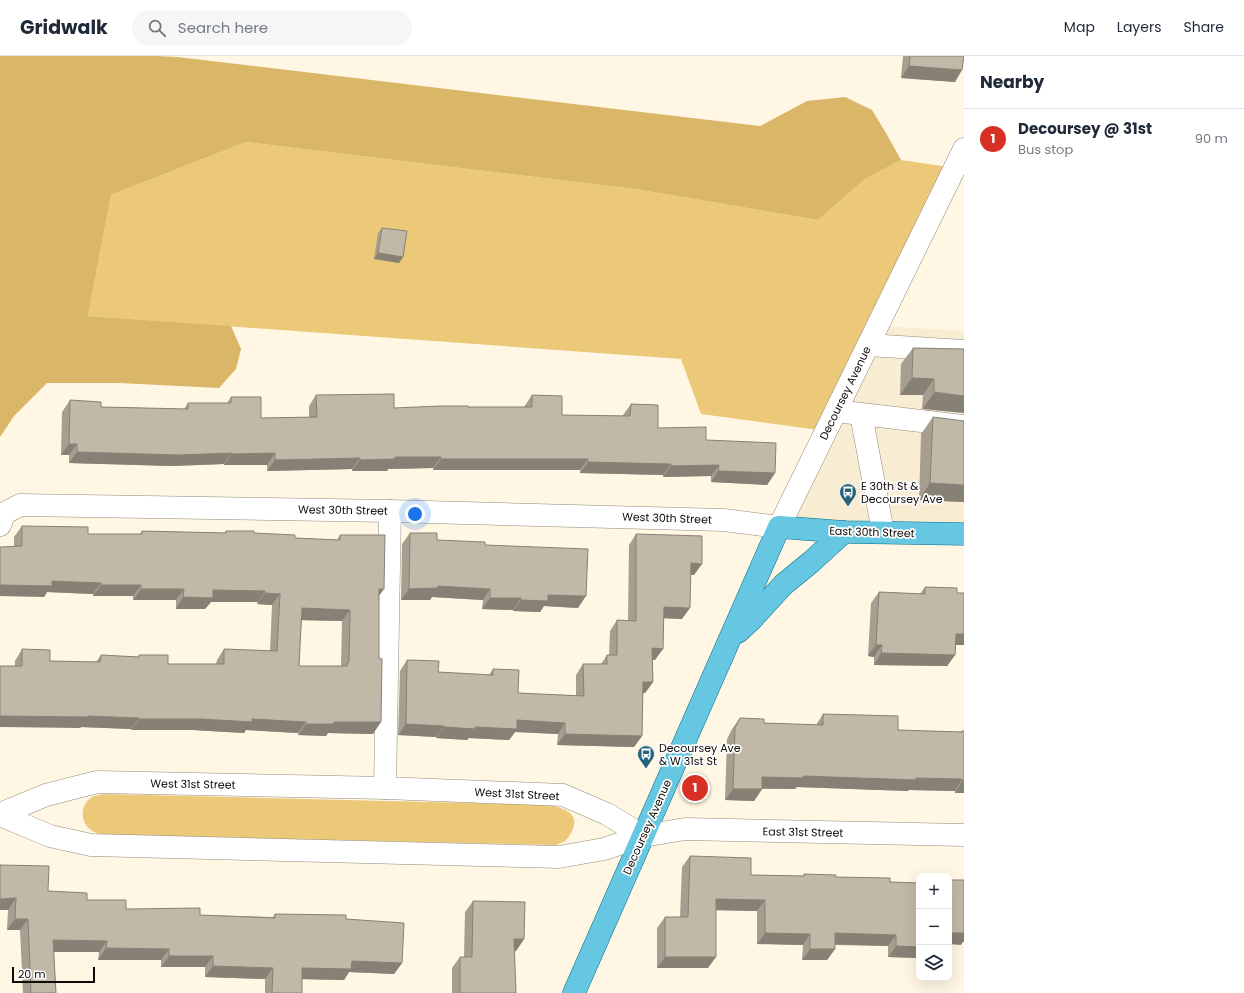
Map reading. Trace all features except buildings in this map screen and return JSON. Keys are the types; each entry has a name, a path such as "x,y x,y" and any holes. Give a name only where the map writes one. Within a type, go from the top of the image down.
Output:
{"main road":[{"name":"East 30th Street","path":"779,527 844,532 964,534"},
{"name":"Decoursey Avenue","path":"574,993 779,527"},
{"name":"Decoursey Avenue","path":"729,640 752,619 783,585 844,532"}],"street":[{"name":"Decoursey Avenue","path":"779,527 964,149"},
{"path":"868,344 964,351"},
{"path":"836,411 964,426"},
{"path":"861,414 883,532"},
{"name":"West 30th Street","path":"2,519 20,505 390,511 724,520 779,527"},
{"path":"385,788 390,511"},
{"name":"West 31st Street","path":"0,814 46,794 97,782 385,788 563,796 607,814 643,836"},
{"name":"West 31st Street","path":"0,814 50,836 91,845 559,857 604,849 643,836"},
{"name":"East 31st Street","path":"643,836 685,829 964,835"}],"shaded area":[{"path":"0,56 177,57 760,126 807,101 845,97 872,110 901,160 865,179 818,220 635,189 246,142 111,195 88,316 231,326 241,349 236,369 219,388 119,383 47,383 14,416 0,437"},
{"path":"246,142 635,189 818,220 865,179 901,160 955,168 826,431 701,414 681,359 88,316 111,195"},
{"path":"878,326 964,331 964,534 779,527"},
{"path":"103,794 551,805 569,812 573,817 574,823 573,829 568,838 555,845 108,835 96,833 90,830 86,825 83,815 85,804 94,796"}],"place":[{"name":"E 30th St & Decoursey Ave","path":"848,507"},
{"name":"Decoursey Ave & W 31st St","path":"646,769"},
{"name":"Decoursey @ 31st","path":"695,788"}]}
